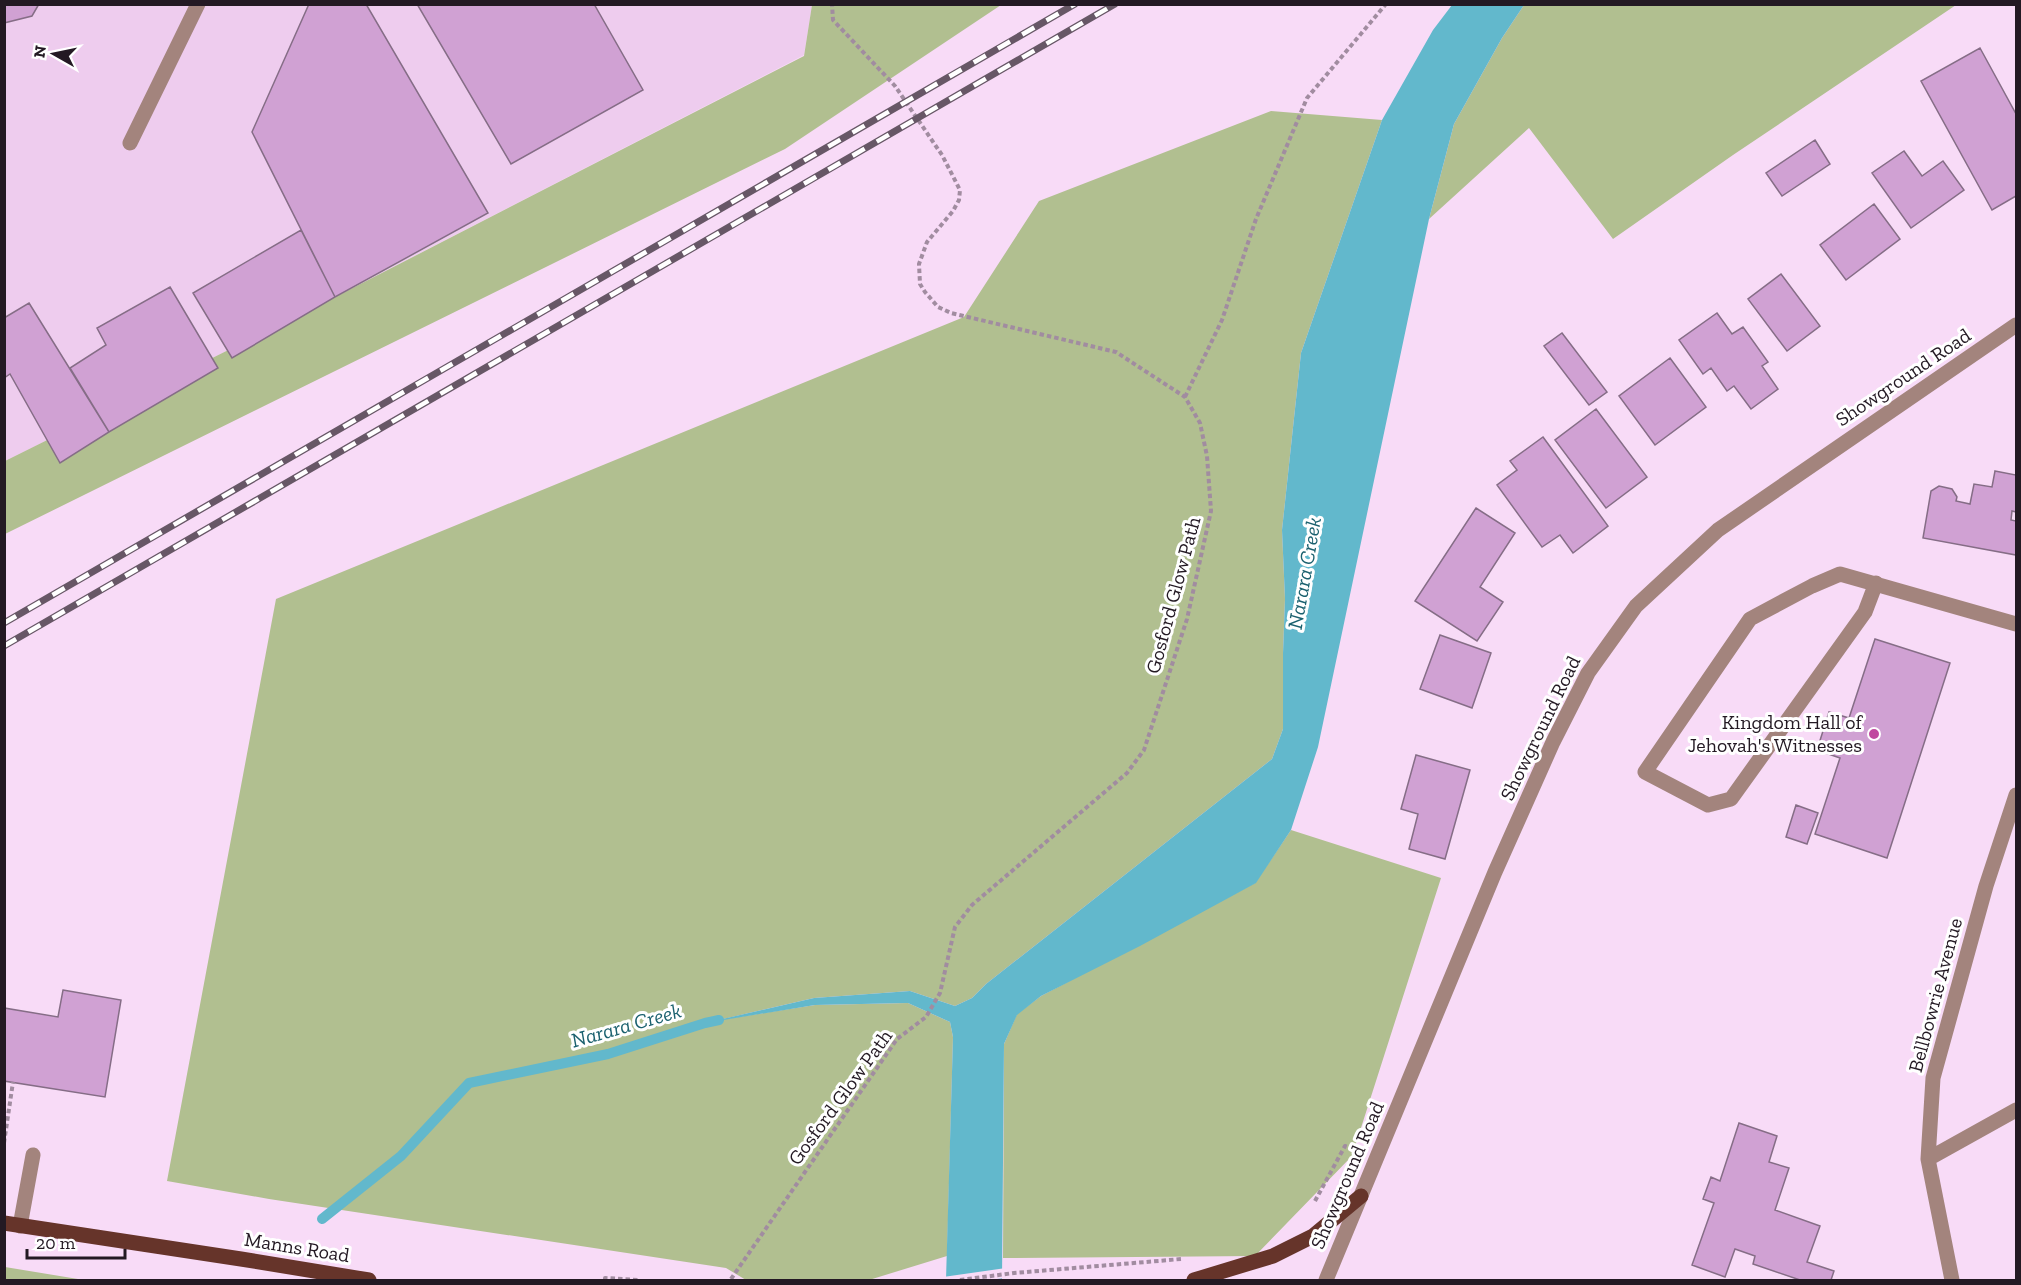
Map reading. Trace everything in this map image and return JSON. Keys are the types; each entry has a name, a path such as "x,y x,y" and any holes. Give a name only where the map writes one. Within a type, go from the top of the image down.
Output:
{"main road":[{"path":"1194,1281 1273,1256 1313,1236 1361,1196"},
{"name":"Manns Road","path":"4,1223 369,1281"}],"street":[{"path":"130,143 198,4"},
{"name":"Showground Road","path":"1326,1281 1495,872 1553,742 1588,673 1636,606 1718,530 2016,325"},
{"path":"1876,583 1865,612 1731,799 1708,805 1645,772 1750,619 1840,574 1876,583 2016,624"},
{"name":"Bellbowrie Avenue","path":"1952,1281 1928,1159 1933,1078 1986,886 2016,795"},
{"path":"1928,1159 2016,1110"},
{"path":"20,1226 33,1155"}],"path":[{"name":"Gosford Glow Path","path":"730,1280 897,1039 926,1017 940,993 955,927 972,904 1128,773 1144,750 1187,619 1211,511 1207,456 1200,423 1185,397 1116,352 951,313 938,307 931,300 920,284 919,264 927,242 953,211 960,190 942,154 896,86 833,20 832,4"},
{"path":"1185,397 1222,320 1256,219 1307,98 1386,4"},
{"path":"4,1143 13,1082"},
{"path":"1308,1209 1315,1201 1345,1146 1351,1148"},
{"path":"960,1281 1014,1273 1182,1259"},
{"path":"605,1281 605,1278 614,1277 638,1281"}],"shaded area":[{"path":"5,5 812,5 804,55 335,297 5,461"}],"green space":[{"path":"812,5 1001,5 785,149 5,534 5,461 335,297 804,56"},
{"path":"1524,5 1956,5 1613,239 1529,128 1429,219 1454,124 1502,38"},
{"path":"1271,111 1382,120 1301,353 1282,530 1285,599 1283,729 1272,759 986,984 972,998 955,1006 910,991 814,998 719,1020 815,1005 908,1003 950,1022 953,1037 947,1256 869,1280 746,1280 726,1268 269,1199 167,1181 276,599 964,317 1039,201"},
{"path":"1291,830 1441,878 1352,1156 1255,1256 1003,1258 1004,1044 1017,1014 1041,996 1255,883"},
{"path":"5,1267 84,1280 5,1280"}],"water":[{"path":"1452,5 1524,5 1502,38 1454,124 1429,219 1318,747 1291,830 1256,883 1041,996 1017,1015 1004,1044 1002,1280 946,1280 953,1037 950,1022 908,1003 815,1005 705,1023 814,998 910,991 955,1006 972,998 986,984 1272,759 1283,729 1285,599 1282,530 1301,353 1382,120 1433,30"}],"pier":[{"path":"1006,1268 1005,1278 943,1280 943,1277"}],"building":[{"path":"4,4 39,4 32,16 4,23"},
{"path":"309,4 366,4 488,213 335,297 252,132"},
{"path":"417,4 594,4 643,90 511,164"},
{"path":"1980,48 2016,114 2016,196 1992,210 1921,81"},
{"path":"1815,140 1830,164 1782,196 1766,173"},
{"path":"1904,151 1922,176 1943,161 1964,190 1911,228 1872,173"},
{"path":"1874,204 1900,239 1846,280 1820,245"},
{"path":"301,230 335,297 232,358 193,293"},
{"path":"1781,274 1820,326 1787,351 1748,299"},
{"path":"170,287 218,368 109,432 70,368 106,345 97,328"},
{"path":"29,303 109,432 60,463 10,374 4,378 4,318"},
{"path":"1717,313 1732,334 1743,327 1768,362 1762,366 1778,389 1751,409 1734,386 1727,391 1711,368 1703,374 1679,340"},
{"path":"1562,333 1607,392 1589,405 1544,346"},
{"path":"1670,358 1706,407 1655,445 1619,396"},
{"path":"1596,409 1647,477 1606,508 1555,440"},
{"path":"1543,437 1608,526 1573,553 1560,535 1542,547 1497,485 1517,470 1510,461"},
{"path":"1995,471 2016,475 2016,512 2012,511 2011,520 2016,521 2016,555 1923,538 1931,491 1939,486 1952,489 1957,497 1956,501 1970,504 1974,484 1992,487"},
{"path":"1476,508 1515,533 1480,587 1503,602 1477,641 1415,601"},
{"path":"1440,635 1491,653 1472,708 1420,689"},
{"name":"Kingdom Hall of Jehovah's Witnesses","path":"1875,639 1950,663 1887,858 1815,834 1840,758 1817,750 1829,712 1849,718"},
{"path":"1416,755 1470,770 1445,859 1409,849 1418,814 1401,809"},
{"path":"1796,805 1818,813 1807,844 1786,837"},
{"path":"63,990 121,1000 105,1097 4,1081 4,1008 58,1017"},
{"path":"1739,1123 1777,1136 1769,1162 1789,1168 1775,1210 1820,1226 1807,1262 1834,1271 1831,1280 1800,1280 1753,1264 1755,1256 1735,1249 1725,1277 1692,1265 1714,1203 1703,1199 1711,1177 1720,1181"}],"waterway":[{"name":"Narara Creek","path":"322,1219 401,1156 469,1083 608,1054 719,1020"}],"railway":[{"path":"4,623 1075,4"},
{"path":"4,646 1115,4"}],"place":[{"name":"Kingdom Hall of Jehovah's Witnesses","path":"1874,734"}]}
